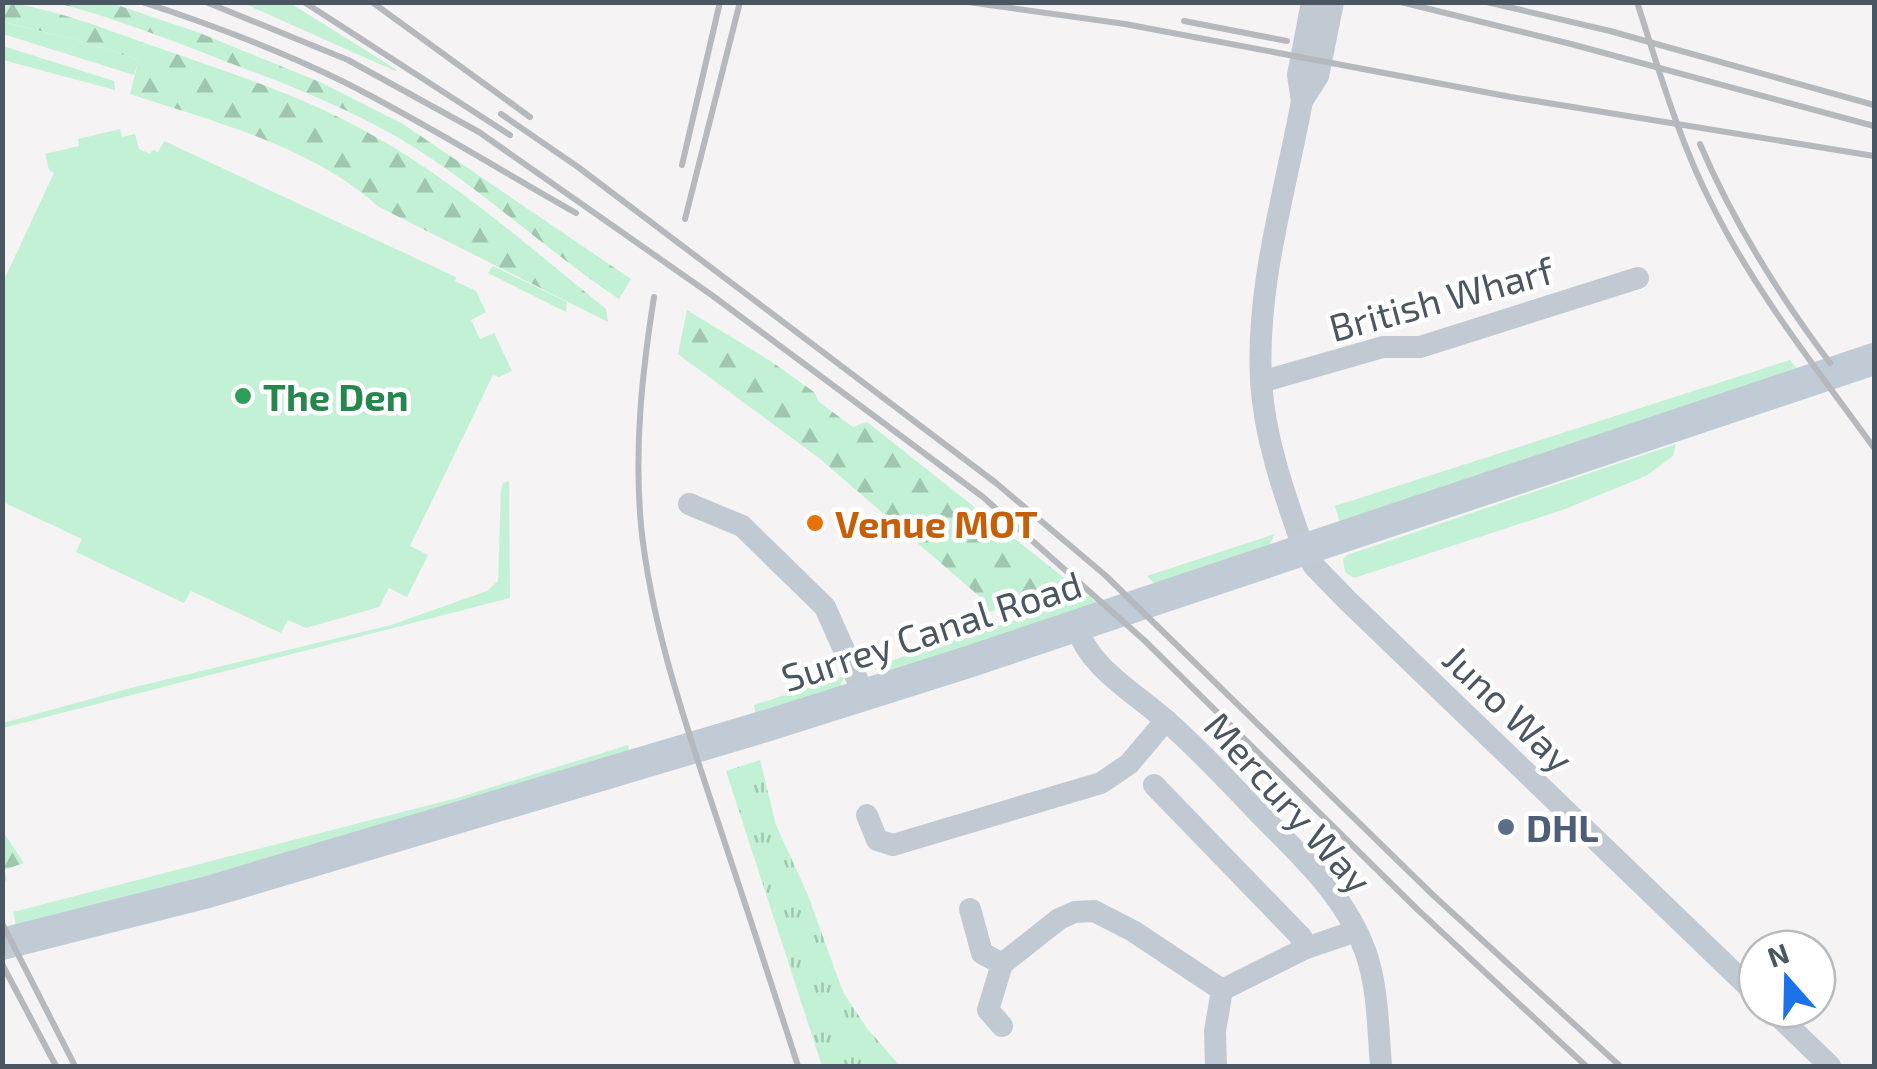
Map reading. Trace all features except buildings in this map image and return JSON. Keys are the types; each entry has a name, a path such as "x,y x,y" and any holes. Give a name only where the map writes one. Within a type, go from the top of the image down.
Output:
{"street":[{"path":"1304,550 1272,448 1262,382 1264,297 1302,101 1298,75 1312,2"},
{"path":"1302,101 1318,76 1332,2"},
{"name":"British Wharf","path":"1262,382 1382,347 1420,347 1638,278"},
{"name":"Surrey Canal Road","path":"2,944 208,892 682,753 1874,359"},
{"path":"689,504 742,526 826,607 864,694"},
{"name":"Juno Way","path":"1304,550 1339,591 1737,976"},
{"name":"Mercury Way","path":"1075,624 1082,646 1098,664 1166,720 1341,901 1356,931 1372,980 1381,1066"},
{"path":"867,815 878,840 893,845 1101,783 1128,764 1166,720"},
{"path":"1154,785 1302,938 1306,948"},
{"path":"970,910 982,952 1002,964"},
{"path":"1002,1026 988,1010 1002,964 1059,919 1075,912 1094,911 1133,931 1222,990"},
{"path":"1222,990 1306,948 1356,931"},
{"path":"1216,1066 1214,1031 1222,990"},
{"path":"1792,1029 1830,1066"}],"green space":[{"path":"3,2 100,27 271,88 355,125 411,158 497,220 606,309 608,322 379,207 353,186 293,152 130,94 136,59 3,22"},
{"path":"56,3 111,3 197,32 320,82 403,124 631,279 619,299 453,174 405,142 328,102 161,36"},
{"path":"243,3 290,3 397,70 395,71"},
{"path":"2,22 136,59 134,75 3,34"},
{"path":"3,46 114,81 115,90 3,60"},
{"name":"The Den","path":"120,129 122,137 135,134 139,149 150,154 153,150 158,152 164,141 456,277 455,281 476,291 486,312 471,320 480,339 494,333 512,371 499,377 493,375 410,546 428,555 407,597 389,588 379,607 306,628 288,620 281,633 191,591 184,603 76,552 82,539 3,502 3,282 54,173 49,170 45,154 79,146 78,139"},
{"path":"493,266 567,302 566,312 488,273"},
{"path":"687,310 772,362 853,427 867,422 1068,581 984,614 979,596 819,458 678,354"},
{"path":"1790,360 1798,370 1340,523 1335,506"},
{"path":"1676,444 1673,456 1646,476 1565,509 1354,578 1345,572 1343,559 1347,555"},
{"path":"509,481 510,598 3,728 3,723 131,688 391,625 487,591 498,581 501,490 503,483"},
{"path":"1275,534 1266,551 1155,584 1147,576"},
{"path":"1090,596 1098,604 883,674 872,667"},
{"path":"844,676 840,688 756,716 754,705"},
{"path":"628,745 630,753 232,871 16,925 13,912 457,798"},
{"path":"760,760 776,825 807,893 843,992 866,1027 900,1066 822,1066 726,771"},
{"path":"2,830 24,863 4,870 7,880 3,882"}],"railway":[{"path":"142,2 244,38 342,81 576,213"},
{"path":"206,2 348,60 479,132 713,296 983,497 1145,641 1418,910 1586,1066"},
{"path":"304,2 510,135"},
{"path":"372,2 530,117"},
{"path":"682,165 720,2"},
{"path":"685,219 740,2"},
{"path":"968,2 1125,24 1511,97 1874,156"},
{"path":"1401,2 1874,126"},
{"path":"1487,2 1610,31 1874,105"},
{"path":"1637,2 1680,131 1729,237 1809,360 1874,448"},
{"path":"1184,21 1287,41"},
{"path":"501,114 578,167 996,483 1105,575 1434,896 1620,1066"},
{"path":"1700,144 1758,257 1830,363"},
{"path":"654,297 643,382 638,468 641,525 652,599 681,707 798,1066"},
{"path":"2,923 75,1066"},
{"path":"2,964 56,1066"}],"place":[{"name":"The Den","path":"243,396"},
{"name":"Venue MOT","path":"815,523"},
{"name":"DHL","path":"1506,827"}]}
